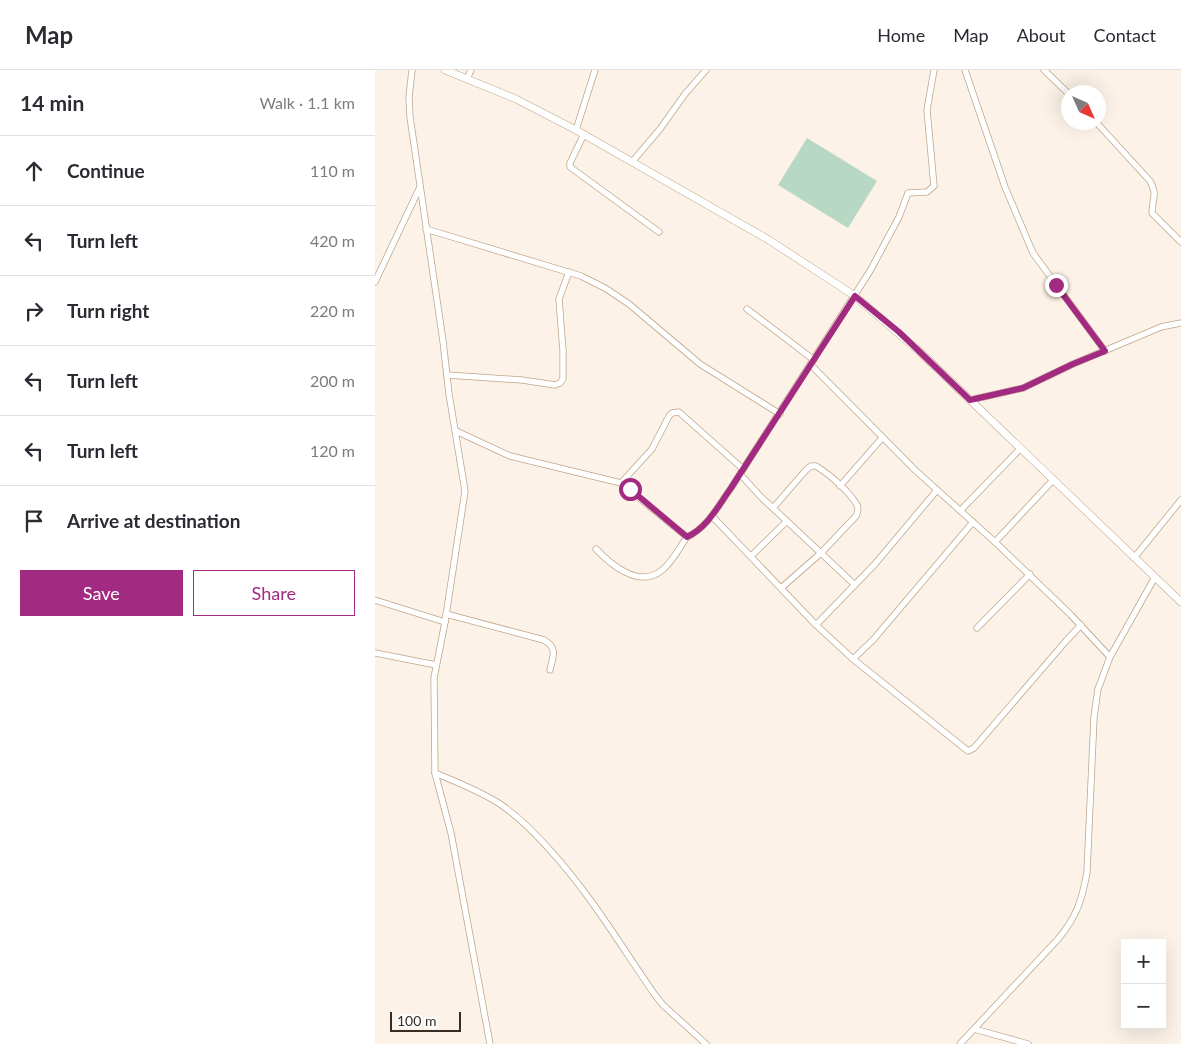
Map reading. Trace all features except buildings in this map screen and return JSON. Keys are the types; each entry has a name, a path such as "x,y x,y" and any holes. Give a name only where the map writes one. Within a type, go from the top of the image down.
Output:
{"main road":[{"path":"445,70 524,103 584,134 795,256 855,296 899,332 1181,602"}],"street":[{"path":"413,70 409,97 409,117 465,491 445,622 434,678 435,773 451,833 489,1044"},
{"path":"467,79 471,70"},
{"path":"576,130 595,70"},
{"path":"632,162 706,70"},
{"path":"596,550 622,572 633,576 655,575 662,571 687,537 698,531 712,516 855,296 891,232 908,192 927,192 934,186 927,110 934,70"},
{"path":"965,70 1005,187 1033,253 1105,351"},
{"path":"1045,70 1061,86"},
{"path":"1103,130 1150,181 1155,190 1152,213 1181,242"},
{"path":"584,134 570,163 570,167 659,232"},
{"path":"375,282 420,187"},
{"path":"426,229 569,272 605,288 629,304 700,364 780,414"},
{"path":"447,375 522,380 555,385 560,383 563,379 563,351 559,298 569,272"},
{"path":"747,309 812,362 882,438 1030,574 1081,625 1110,658"},
{"path":"970,400 1023,388 1073,364 1161,327 1181,323"},
{"path":"621,484 652,449 669,416 679,412 742,472 773,508 855,585"},
{"path":"456,431 510,456 621,484 687,537"},
{"path":"840,486 882,438"},
{"path":"961,510 1020,449"},
{"path":"773,508 811,466 816,466 840,486 859,511 821,553 781,588"},
{"path":"995,542 1053,480"},
{"path":"816,625 891,547 937,490"},
{"path":"1134,558 1181,500"},
{"path":"712,516 816,625 853,659 968,751 974,748 1081,625"},
{"path":"751,556 787,521"},
{"path":"853,659 873,640 973,522"},
{"path":"977,628 1030,574"},
{"path":"960,1044 1053,945 1071,924 1077,911 1087,872 1098,689 1110,658 1155,577"},
{"path":"375,600 445,622"},
{"path":"446,614 544,640 551,644 554,651 550,670"},
{"path":"375,653 437,665"},
{"path":"435,773 473,788 501,804 530,828 568,870 605,919 659,1000 706,1044"},
{"path":"974,1029 1028,1044"}],"green space":[{"path":"807,138 877,181 848,228 778,185"}],"route":[{"path":"630,489 687,537 698,531 712,516 760,445 855,296 899,332 970,400 1023,388 1105,351 1056,285"}]}
